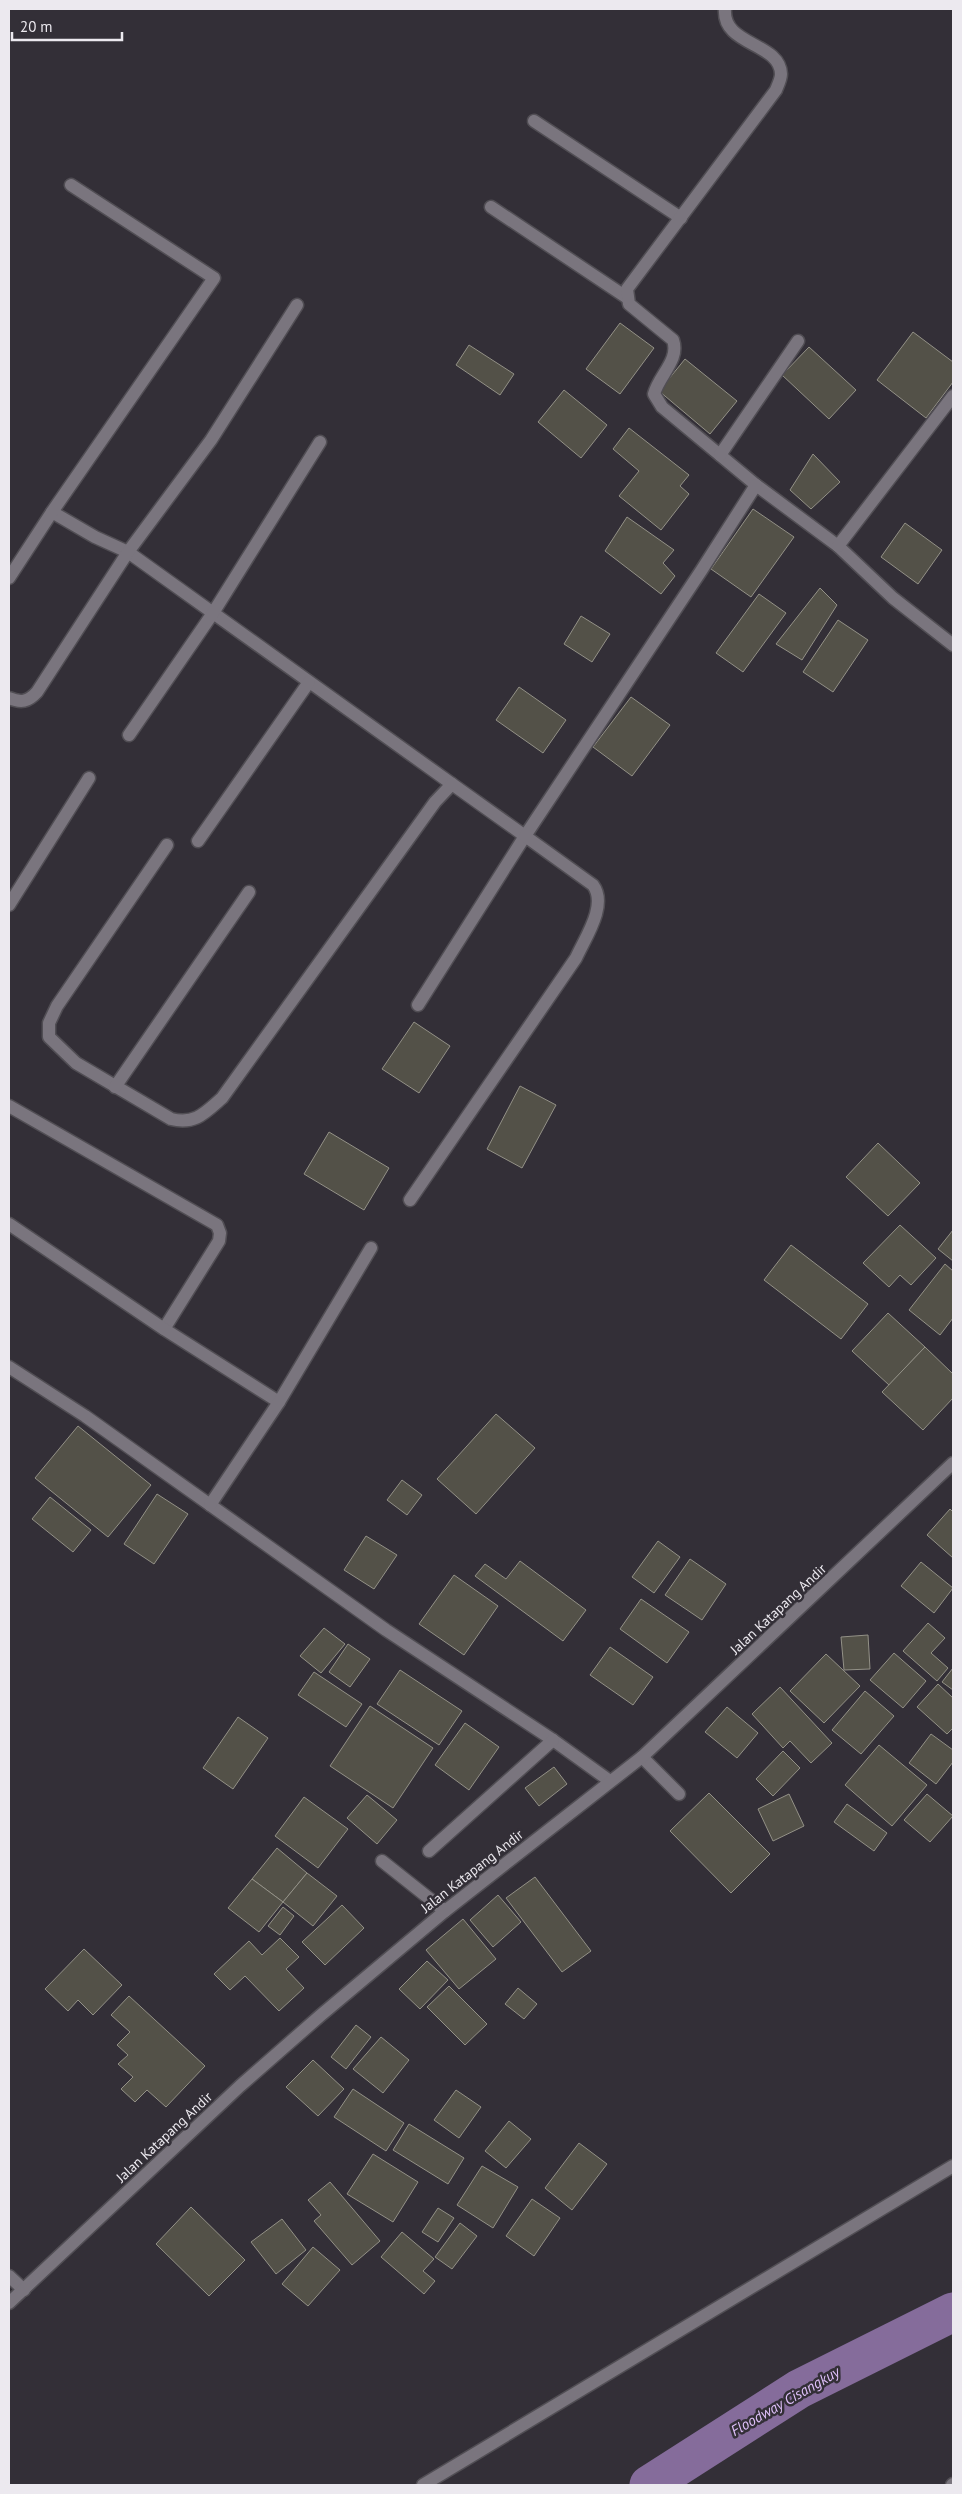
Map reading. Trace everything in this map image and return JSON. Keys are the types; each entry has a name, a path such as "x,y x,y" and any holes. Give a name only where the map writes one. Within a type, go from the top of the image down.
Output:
{"street":[{"path":"725,9 725,21 730,30 776,59 781,74 776,90 627,289 626,297 629,304 674,340 675,355 656,385 654,394 656,400 756,484 838,546 893,598 953,645"},
{"path":"534,121 680,218"},
{"path":"9,578 52,512 214,278 71,185"},
{"path":"491,207 626,297"},
{"path":"9,698 23,701 30,700 37,692 128,552 210,440 298,304"},
{"path":"720,455 798,341"},
{"path":"838,546 953,396"},
{"path":"129,735 213,613 320,442"},
{"path":"418,1005 525,836 701,571 756,484"},
{"path":"52,512 128,552 593,886 599,899 592,924 576,958 410,1200"},
{"path":"198,842 309,682"},
{"path":"9,905 89,778"},
{"path":"167,845 57,1006 49,1023 50,1037 76,1063 171,1119 183,1122 194,1119 222,1098 436,802 452,784"},
{"path":"115,1087 249,892"},
{"path":"9,1106 217,1225 220,1233 218,1241 164,1329"},
{"path":"9,1224 164,1329 279,1402"},
{"path":"210,1505 279,1402 371,1248"},
{"path":"9,1367 84,1416 386,1630 553,1740 610,1781"},
{"name":"Jalan Katapang Andir","path":"9,2304 240,2086 445,1911 642,1757 953,1464"},
{"path":"429,1851 553,1740"},
{"path":"642,1757 679,1794"},
{"path":"382,1860 445,1911"},
{"path":"423,2485 953,2166"},
{"path":"9,2276 24,2290"}],"building":[{"path":"620,323 654,348 620,394 586,369"},
{"path":"913,332 953,362 953,382 926,418 877,380"},
{"path":"469,345 514,374 500,395 456,365"},
{"path":"809,347 856,390 829,419 782,375"},
{"path":"685,359 737,401 710,434 659,391"},
{"path":"564,390 607,425 581,458 538,422"},
{"path":"629,428 689,475 680,486 689,494 661,530 619,496 639,471 613,449"},
{"path":"813,454 840,482 811,509 790,490"},
{"path":"753,509 794,537 751,597 711,569"},
{"path":"627,517 674,550 663,563 675,576 661,594 605,551"},
{"path":"905,523 942,550 918,584 881,557"},
{"path":"820,588 837,605 802,660 776,644"},
{"path":"759,594 786,613 743,672 716,653"},
{"path":"581,616 610,634 592,662 564,644"},
{"path":"838,620 868,640 833,692 803,672"},
{"path":"519,687 566,720 543,753 496,720"},
{"path":"631,697 670,725 632,776 593,747"},
{"path":"414,1022 450,1046 419,1093 382,1069"},
{"path":"520,1086 556,1105 522,1168 487,1149"},
{"path":"329,1132 389,1168 364,1210 304,1174"},
{"path":"878,1143 920,1183 888,1216 846,1177"},
{"path":"900,1225 936,1258 911,1285 900,1275 889,1287 863,1263"},
{"path":"953,1230 953,1261 938,1249"},
{"path":"791,1245 868,1304 841,1339 764,1280"},
{"path":"945,1264 953,1271 953,1318 940,1335 909,1310"},
{"path":"888,1313 925,1347 889,1385 852,1351"},
{"path":"925,1347 953,1374 953,1398 923,1430 882,1392"},
{"path":"496,1414 535,1448 476,1514 437,1479"},
{"path":"78,1426 151,1485 108,1537 35,1478"},
{"path":"402,1480 422,1495 407,1515 387,1500"},
{"path":"157,1494 188,1514 154,1564 124,1544"},
{"path":"50,1497 91,1530 73,1552 32,1519"},
{"path":"950,1509 953,1512 953,1558 927,1535"},
{"path":"366,1536 397,1555 374,1589 344,1570"},
{"path":"658,1541 680,1557 654,1593 632,1577"},
{"path":"690,1559 726,1584 702,1620 665,1595"},
{"path":"520,1561 586,1610 563,1641 475,1576 485,1564 506,1579"},
{"path":"921,1562 953,1588 934,1613 901,1586"},
{"path":"454,1575 498,1606 464,1655 419,1624"},
{"path":"641,1599 689,1632 667,1663 620,1629"},
{"path":"928,1623 945,1638 931,1653 948,1668 937,1681 903,1651"},
{"path":"324,1628 345,1644 321,1673 300,1656"},
{"path":"868,1635 870,1669 844,1670 841,1637"},
{"path":"348,1644 370,1659 350,1687 329,1672"},
{"path":"610,1647 653,1677 633,1705 590,1675"},
{"path":"894,1653 926,1681 903,1708 870,1680"},
{"path":"826,1654 860,1686 824,1723 790,1691"},
{"path":"953,1668 953,1690 942,1682"},
{"path":"400,1670 462,1711 439,1745 377,1704"},
{"path":"314,1672 362,1704 346,1727 298,1695"},
{"path":"938,1684 953,1698 953,1728 947,1734 917,1707"},
{"path":"780,1687 832,1743 811,1763 790,1741 783,1748 752,1714"},
{"path":"865,1691 894,1716 861,1754 832,1730"},
{"path":"370,1706 433,1748 393,1808 330,1766"},
{"path":"727,1707 758,1733 737,1758 705,1732"},
{"path":"238,1717 268,1738 233,1789 203,1768"},
{"path":"465,1723 499,1747 469,1790 435,1765"},
{"path":"931,1734 953,1750 953,1762 936,1784 909,1763"},
{"path":"879,1745 927,1785 892,1826 845,1785"},
{"path":"783,1751 800,1768 773,1796 756,1779"},
{"path":"554,1767 567,1784 539,1806 525,1788"},
{"path":"709,1793 770,1854 731,1893 670,1831"},
{"path":"789,1794 804,1826 773,1841 758,1809"},
{"path":"927,1794 953,1816 930,1842 904,1820"},
{"path":"367,1795 397,1820 377,1844 347,1818"},
{"path":"304,1797 348,1829 318,1868 275,1836"},
{"path":"847,1804 887,1833 874,1851 834,1822"},
{"path":"277,1848 307,1873 283,1902 252,1879"},
{"path":"307,1873 337,1896 313,1926 283,1902"},
{"path":"535,1877 591,1951 562,1972 506,1898"},
{"path":"252,1879 283,1902 259,1932 228,1908"},
{"path":"498,1895 521,1922 493,1947 470,1920"},
{"path":"342,1905 364,1928 325,1965 302,1942"},
{"path":"283,1907 294,1916 280,1935 268,1926"},
{"path":"463,1919 496,1959 459,1989 426,1950"},
{"path":"280,1938 299,1957 286,1969 304,1988 279,2011 245,1976 230,1990 214,1974 249,1941 262,1955"},
{"path":"84,1949 122,1985 93,2015 78,2000 68,2011 45,1989"},
{"path":"427,1961 448,1980 420,2009 399,1989"},
{"path":"449,1986 487,2024 465,2045 427,2007"},
{"path":"518,1988 537,2004 524,2019 505,2004"},
{"path":"129,1996 205,2066 166,2107 147,2090 135,2102 121,2089 133,2077 118,2064 128,2055 117,2045 130,2032 111,2015"},
{"path":"356,2025 371,2037 346,2069 331,2057"},
{"path":"381,2037 409,2060 383,2093 353,2069"},
{"path":"313,2060 344,2089 318,2116 286,2087"},
{"path":"353,2089 404,2123 386,2151 334,2117"},
{"path":"456,2090 481,2107 459,2138 434,2120"},
{"path":"509,2121 531,2139 506,2168 485,2151"},
{"path":"409,2124 464,2158 448,2184 393,2150"},
{"path":"579,2143 607,2164 572,2210 545,2188"},
{"path":"373,2154 418,2182 393,2222 347,2194"},
{"path":"482,2166 518,2187 493,2228 457,2205"},
{"path":"330,2182 380,2241 352,2265 314,2221 321,2215 308,2200"},
{"path":"532,2199 560,2218 534,2256 506,2236"},
{"path":"191,2207 245,2260 209,2296 156,2244"},
{"path":"438,2208 454,2218 438,2242 422,2232"},
{"path":"282,2219 306,2250 276,2274 251,2242"},
{"path":"460,2223 477,2236 452,2269 435,2257"},
{"path":"402,2232 434,2259 423,2271 435,2281 424,2294 381,2257"},
{"path":"313,2247 340,2270 308,2306 282,2284"}],"waterway":[{"name":"Floodway Cisangkuy","path":"649,2485 799,2389 953,2312"}]}
